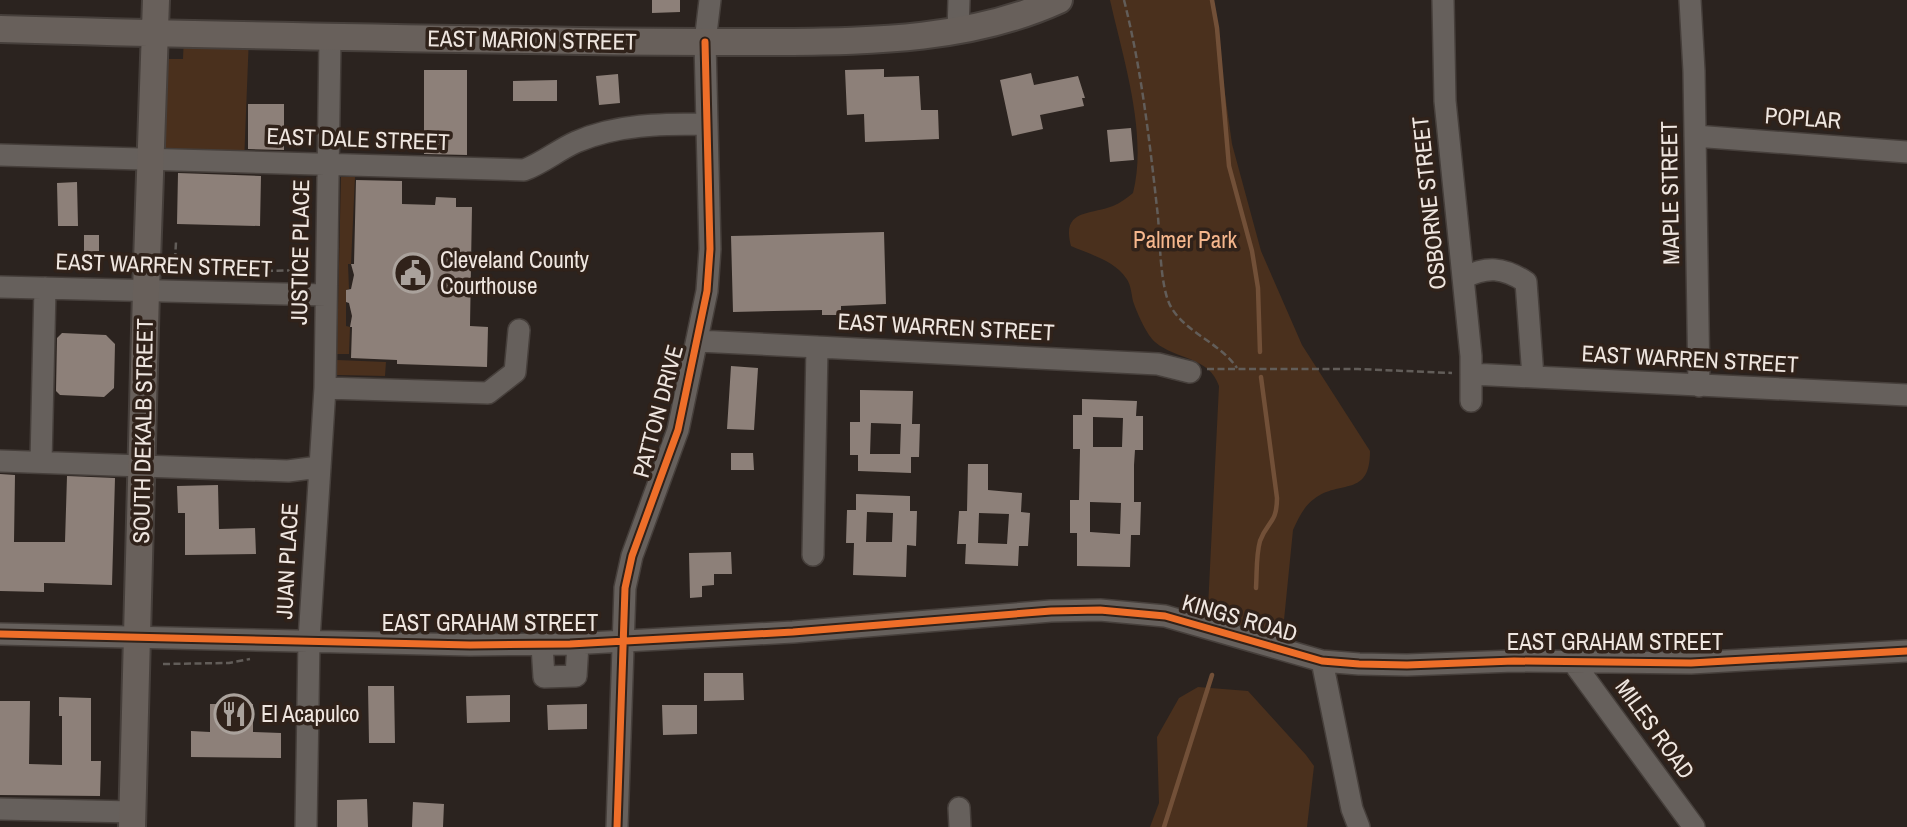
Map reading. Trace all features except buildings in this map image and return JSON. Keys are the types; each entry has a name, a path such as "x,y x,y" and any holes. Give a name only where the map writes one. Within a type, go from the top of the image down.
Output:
{"main road":[{"name":"SOUTH DEKALB STREET","path":"132,820 156,0"},
{"name":"EAST MARION STREET","path":"0,29 330,38 832,42 958,31 999,23 1059,0"}],"street":[{"name":"PATTON DRIVE","path":"617,827 625,589 632,556 678,430 707,291 710,249 705,42 710,0"},
{"path":"958,31 959,0"},
{"name":"OSBORNE STREET","path":"1443,0 1445,101 1463,278 1471,401"},
{"name":"MAPLE STREET","path":"1690,0 1699,386"},
{"name":"JUSTICE PLACE","path":"319,467 325,387 330,38"},
{"name":"EAST DALE STREET","path":"0,155 524,170 539,165 558,150 594,135 646,125 705,124"},
{"name":"POPLAR","path":"1695,136 1907,152"},
{"path":"1463,278 1479,270 1510,271 1526,282 1533,377"},
{"name":"EAST WARREN STREET","path":"0,287 326,295"},
{"path":"41,462 45,288"},
{"path":"325,387 488,393 515,372 519,330"},
{"name":"EAST WARREN STREET","path":"698,341 1158,364 1190,372"},
{"path":"813,555 817,347"},
{"name":"EAST WARREN STREET","path":"1471,374 1907,396"},
{"path":"0,461 288,471 319,467"},
{"name":"JUAN PLACE","path":"306,827 309,640 319,467"},
{"name":"EAST GRAHAM STREET","path":"0,635 542,645 793,632 1051,611 1146,613"},
{"name":"KINGS ROAD","path":"1146,613 1322,661 1352,809 1359,827"},
{"path":"542,645 544,677 576,676 578,644"},
{"name":"EAST GRAHAM STREET","path":"1322,661 1407,665 1514,661 1752,661 1907,651"},
{"name":"MILES ROAD","path":"1573,662 1694,827"},
{"path":"0,808 132,820"}],"path":[{"path":"1124,0 1133,37 1169,304 1177,316 1219,348 1237,368"},
{"path":"175,261 176,242"},
{"path":"266,271 306,270"},
{"path":"1190,372 1209,368 1237,368 1359,369 1471,374"}],"green space":[{"name":"Palmer Park","path":"1110,0 1212,0 1232,144 1261,251 1302,345 1370,451 1365,476 1359,482 1324,493 1310,502 1293,530 1281,650 1207,628 1219,386 1214,376 1200,364 1155,342 1140,319 1129,284 1121,272 1101,259 1071,246 1070,225 1074,219 1113,206 1131,195 1137,170 1136,121"},
{"path":"184,35 249,36 244,163 150,160 155,59 183,59"},
{"path":"341,177 355,177 351,264 348,264 349,289 346,290 346,326 350,327 349,354 337,354"},
{"path":"337,360 386,362 385,376 337,375"},
{"path":"1198,687 1248,691 1306,755 1314,766 1307,827 1150,827 1159,803 1157,737 1179,698"}],"waterway":[{"path":"1212,0 1217,28 1229,166 1252,251 1258,288 1260,352"},
{"path":"1256,588 1259,546 1275,513 1277,498 1261,377"},
{"path":"1164,827 1212,675"}],"cycle path":[{"path":"617,827 625,588 632,556 678,430 707,291 710,249 705,42"},
{"path":"0,634 470,645 570,644 793,632 1051,611 1100,610 1165,616 1322,661 1359,664 1514,661 1691,663 1907,651"}],"place":[{"name":"Cleveland County Courthouse","path":"413,273"},
{"name":"El Acapulco","path":"234,714"}]}
